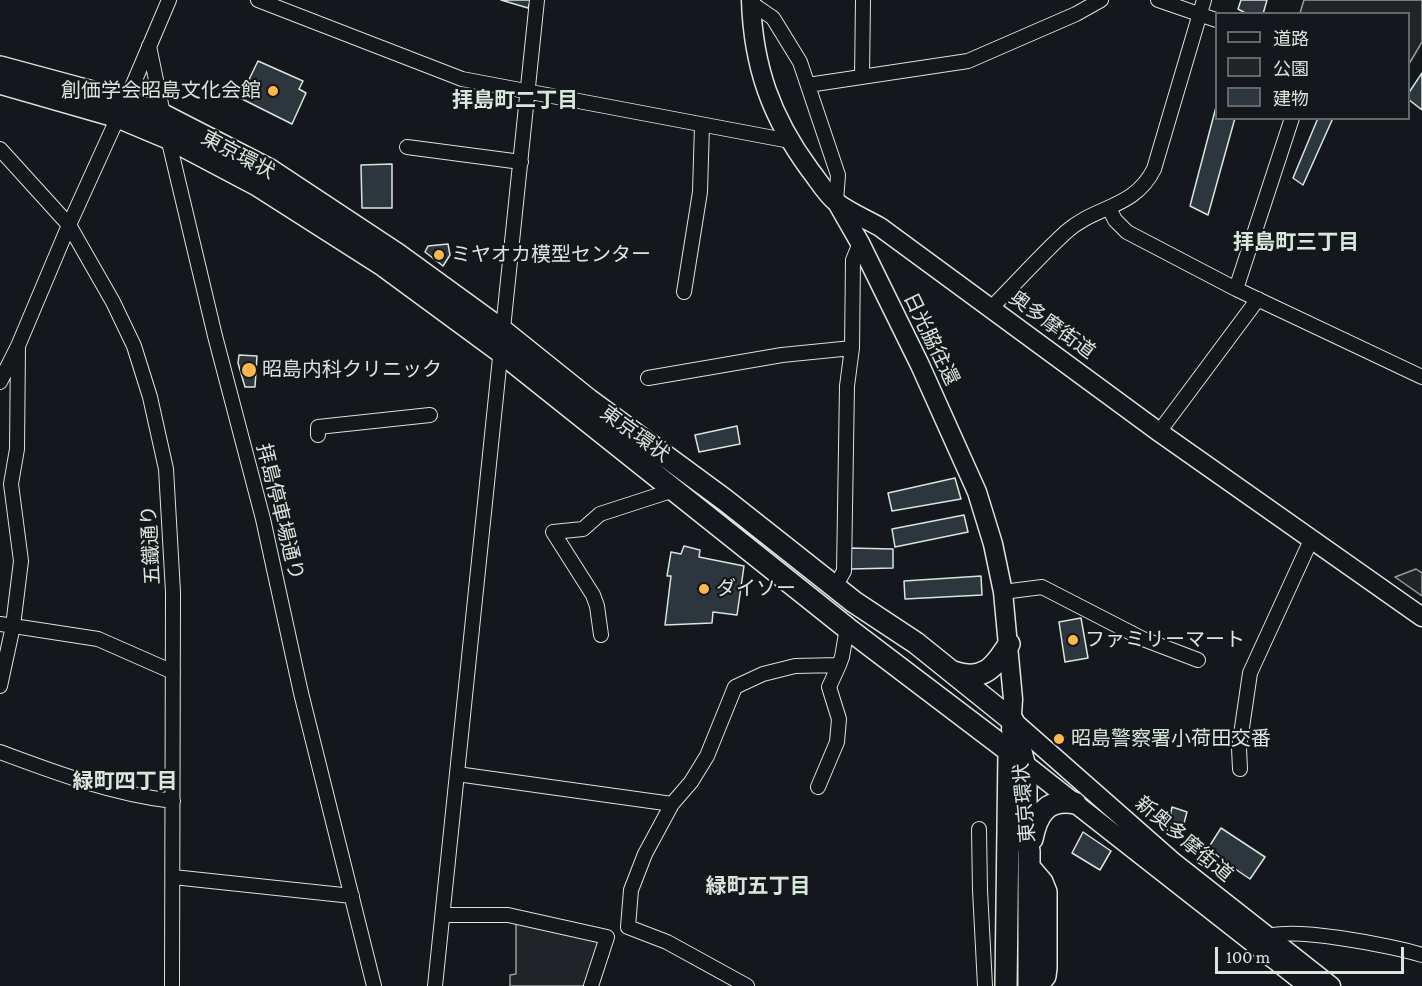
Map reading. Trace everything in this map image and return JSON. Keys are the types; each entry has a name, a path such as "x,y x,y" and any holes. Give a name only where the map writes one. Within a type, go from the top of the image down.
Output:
{"highway":[{"name":"東京環状","path":"0,67 122,109 168,138 257,185 384,266 501,352 847,628 1016,757 1026,781 1026,833 1030,860 1029,986"},
{"name":"東京環状","path":"0,83 122,109 164,115 270,170 397,254 503,331 589,400 724,500 835,587 916,643 1012,721 1016,757 1006,986"},
{"path":"952,672 973,676 985,672 992,668 1009,644"},
{"path":"1037,986 1045,976 1047,898 1042,882 1030,860 1036,824 1043,811 1054,804 1075,803"}],"main road":[{"name":"奥多摩街道","path":"751,1 753,34 765,90 776,116 790,141 836,201 880,227 1159,432 1422,617"},
{"name":"日光脇往還","path":"836,201 860,243 920,365 977,492 993,544 1003,592 1009,644 1012,721"},
{"name":"新奥多摩街道","path":"1012,721 1262,940 1308,986"},
{"name":"新奥多摩街道","path":"1016,757 1262,940 1331,986"}],"street":[{"path":"0,382 18,346 169,0"},
{"path":"258,0 462,79 790,141"},
{"path":"435,986 537,0"},
{"path":"862,77 863,0"},
{"path":"808,85 968,61 1076,14 1101,0"},
{"path":"1158,0 1202,7 1215,19"},
{"path":"751,1 772,18 800,62 838,175 836,201"},
{"path":"991,308 1067,231 1092,215 1139,192 1147,183 1154,169 1202,7"},
{"name":"拝島停車場通り","path":"149,46 168,138 215,336 263,519 302,693 374,986"},
{"path":"1236,289 1291,120"},
{"path":"684,292 700,192 702,124"},
{"path":"407,147 521,162"},
{"name":"五鐵通り","path":"0,149 69,225 95,268 130,337 150,396 166,470 173,592 172,986"},
{"path":"1109,208 1115,220 1127,232 1236,289 1422,376"},
{"path":"835,587 844,571 847,386 852,348 853,260 860,243"},
{"path":"1159,432 1258,299"},
{"path":"0,686 7,625 21,561 12,484 17,449 18,346"},
{"path":"648,378 782,355 852,348"},
{"path":"318,435 318,427 430,415"},
{"path":"601,635 597,606 593,596 553,532 583,529 600,514 674,490"},
{"path":"1240,770 1239,748 1250,673 1311,540"},
{"path":"1003,592 1042,587 1143,639 1198,660"},
{"path":"7,625 98,639 173,672"},
{"path":"818,787 837,742 839,719 829,687 842,657 847,628"},
{"path":"747,986 667,942 628,927 631,891 645,854 672,804 691,782 707,756 735,687 763,674 795,666 838,665"},
{"path":"0,752 33,765 140,798 173,801"},
{"path":"457,774 672,804"},
{"path":"979,829 984,986"},
{"path":"173,877 352,896"},
{"path":"444,915 508,915 607,937 591,986"},
{"path":"1262,940 1287,933 1373,942 1422,955"}],"green space":[{"path":"1304,0 1422,0 1422,42 1410,62 1410,12 1300,12"},
{"path":"1416,569 1422,573 1422,596 1395,577"},
{"path":"516,923 598,936 600,946 587,986 510,986 510,975 516,974"}],"building":[{"path":"501,0 531,0 528,8"},
{"path":"1241,0 1267,0 1264,12 1243,12 1238,9"},
{"name":"創価学会昭島文化会館","path":"258,61 303,81 299,89 306,93 292,124 240,98"},
{"path":"1422,73 1422,110 1410,101 1410,91"},
{"path":"1215,111 1215,120 1234,120 1208,215 1190,206"},
{"path":"1317,120 1332,120 1303,185 1293,178"},
{"path":"392,164 392,208 362,208 361,165"},
{"path":"448,244 450,255 443,266 425,252 428,246"},
{"path":"239,355 257,356 255,387 245,387 238,363"},
{"path":"737,426 740,444 699,452 695,435"},
{"path":"955,478 961,499 892,511 888,493"},
{"path":"964,515 968,532 895,547 892,529"},
{"path":"684,546 700,550 699,557 744,566 737,615 713,612 712,623 665,625 671,576 667,576 671,552 681,554"},
{"path":"850,548 893,549 893,568 850,569"},
{"path":"981,576 982,595 905,599 904,581"},
{"name":"ファミリーマート","path":"1081,618 1088,658 1065,662 1059,622"},
{"path":"1065,737 1061,744 1056,738"},
{"path":"1172,807 1187,812 1181,834 1167,831"},
{"path":"1221,828 1265,857 1250,879 1207,850"},
{"path":"1083,832 1111,851 1100,870 1072,853"},
{"path":"1204,851 1213,857 1206,868 1197,862"}],"place":[{"name":"創価学会昭島文化会館","path":"273,91"},
{"name":"ミヤオカ模型センター","path":"439,255"},
{"name":"昭島内科クリニック","path":"249,370"},
{"name":"ダイソー","path":"704,589"},
{"name":"ファミリーマート","path":"1073,640"},
{"name":"昭島警察署小荷田交番","path":"1059,739"}],"district":[{"name":"拝島町二丁目","path":"515,101"},
{"name":"拝島町三丁目","path":"1296,243"},
{"name":"緑町四丁目","path":"125,782"},
{"name":"緑町五丁目","path":"758,887"}]}
